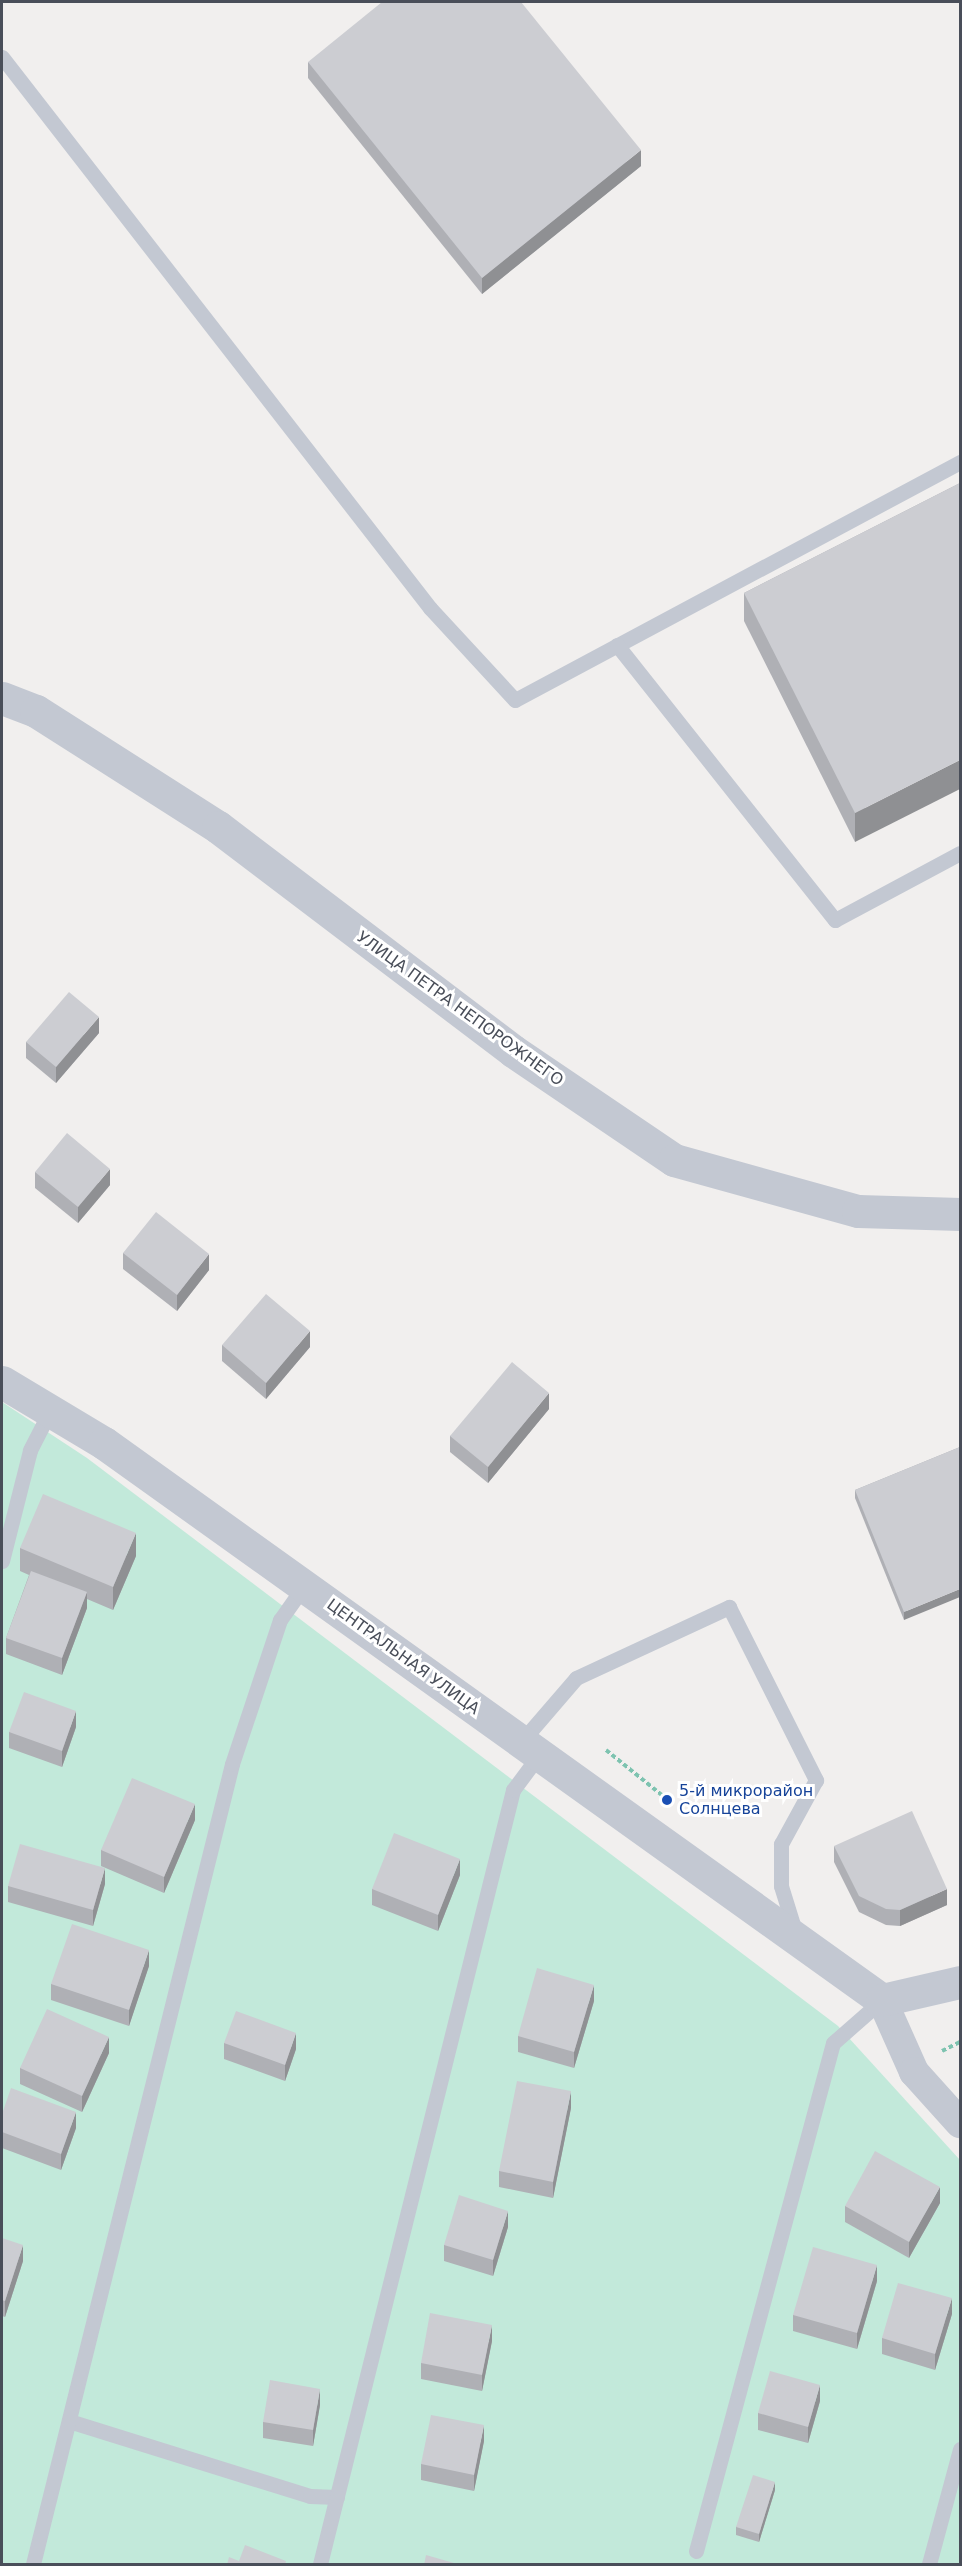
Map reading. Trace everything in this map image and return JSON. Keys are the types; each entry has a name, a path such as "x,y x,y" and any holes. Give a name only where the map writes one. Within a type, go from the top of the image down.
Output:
{"street":[{"name":"УЛИЦА ПЕТРА НЕПОРОЖНЕГО","path":"2,698 36,711 218,827 513,1051 675,1160 858,1211 960,1214"},
{"name":"ЦЕНТРАЛЬНАЯ УЛИЦА","path":"2,1382 104,1443 798,1943 882,2000"},
{"path":"960,1982 882,2000 914,2072 960,2123"}],"lane":[{"path":"2,57 430,608 515,700 960,462"},
{"path":"617,645 834,920 960,853"},
{"path":"2,1561 30,1450 50,1411"},
{"path":"33,2565 232,1764 280,1620 304,1586"},
{"path":"320,2565 513,1790 530,1749 576,1678 729,1607 816,1780 781,1844 781,1886 798,1943"},
{"path":"696,2552 833,2043 882,2000"},
{"path":"69,2421 310,2496 337,2497"},
{"path":"929,2565 960,2449"}],"green space":[{"path":"2,1402 87,1458 838,2026 960,2160 960,2564 2,2564"}],"building":[{"path":"382,2 521,2 641,150 482,278 308,62"},
{"path":"960,483 960,760 855,813 744,593"},
{"path":"69,992 99,1017 56,1067 26,1042"},
{"path":"67,1133 110,1169 78,1207 35,1172"},
{"path":"156,1212 209,1254 177,1295 123,1253"},
{"path":"266,1294 310,1331 266,1383 222,1345"},
{"path":"512,1362 549,1393 488,1467 450,1436"},
{"path":"960,1447 960,1589 904,1612 855,1490"},
{"path":"43,1494 136,1533 113,1587 20,1548"},
{"path":"31,1571 87,1592 62,1658 6,1638"},
{"path":"24,1692 76,1711 62,1751 9,1732"},
{"path":"132,1778 195,1804 164,1877 101,1850"},
{"path":"912,1811 947,1889 900,1910 886,1909 859,1896 834,1846"},
{"path":"394,1833 460,1859 438,1915 372,1889"},
{"path":"20,1844 105,1868 93,1910 8,1886"},
{"path":"72,1924 149,1950 129,2010 51,1984"},
{"path":"537,1968 594,1985 574,2052 518,2036"},
{"path":"47,2009 109,2037 82,2096 20,2068"},
{"path":"236,2011 296,2033 285,2065 224,2043"},
{"path":"517,2081 571,2091 553,2182 499,2171"},
{"path":"11,2088 76,2112 61,2154 2,2132 2,2114"},
{"path":"875,2151 940,2187 909,2242 845,2206"},
{"path":"459,2195 508,2211 493,2260 444,2245"},
{"path":"2,2238 23,2245 5,2301 2,2300"},
{"path":"813,2247 877,2265 857,2333 793,2315"},
{"path":"898,2283 952,2298 935,2354 882,2338"},
{"path":"430,2313 492,2325 482,2375 421,2363"},
{"path":"770,2371 820,2385 808,2427 758,2413"},
{"path":"270,2380 320,2389 313,2430 263,2422"},
{"path":"431,2415 484,2425 474,2475 421,2464"},
{"path":"753,2475 775,2482 759,2534 736,2527"},
{"path":"245,2545 286,2561 285,2565 227,2565 229,2557 239,2561"},
{"path":"426,2555 454,2563 454,2565 424,2565"}],"place":[{"name":"5-й микрорайон Солнцева","path":"667,1800"}]}
